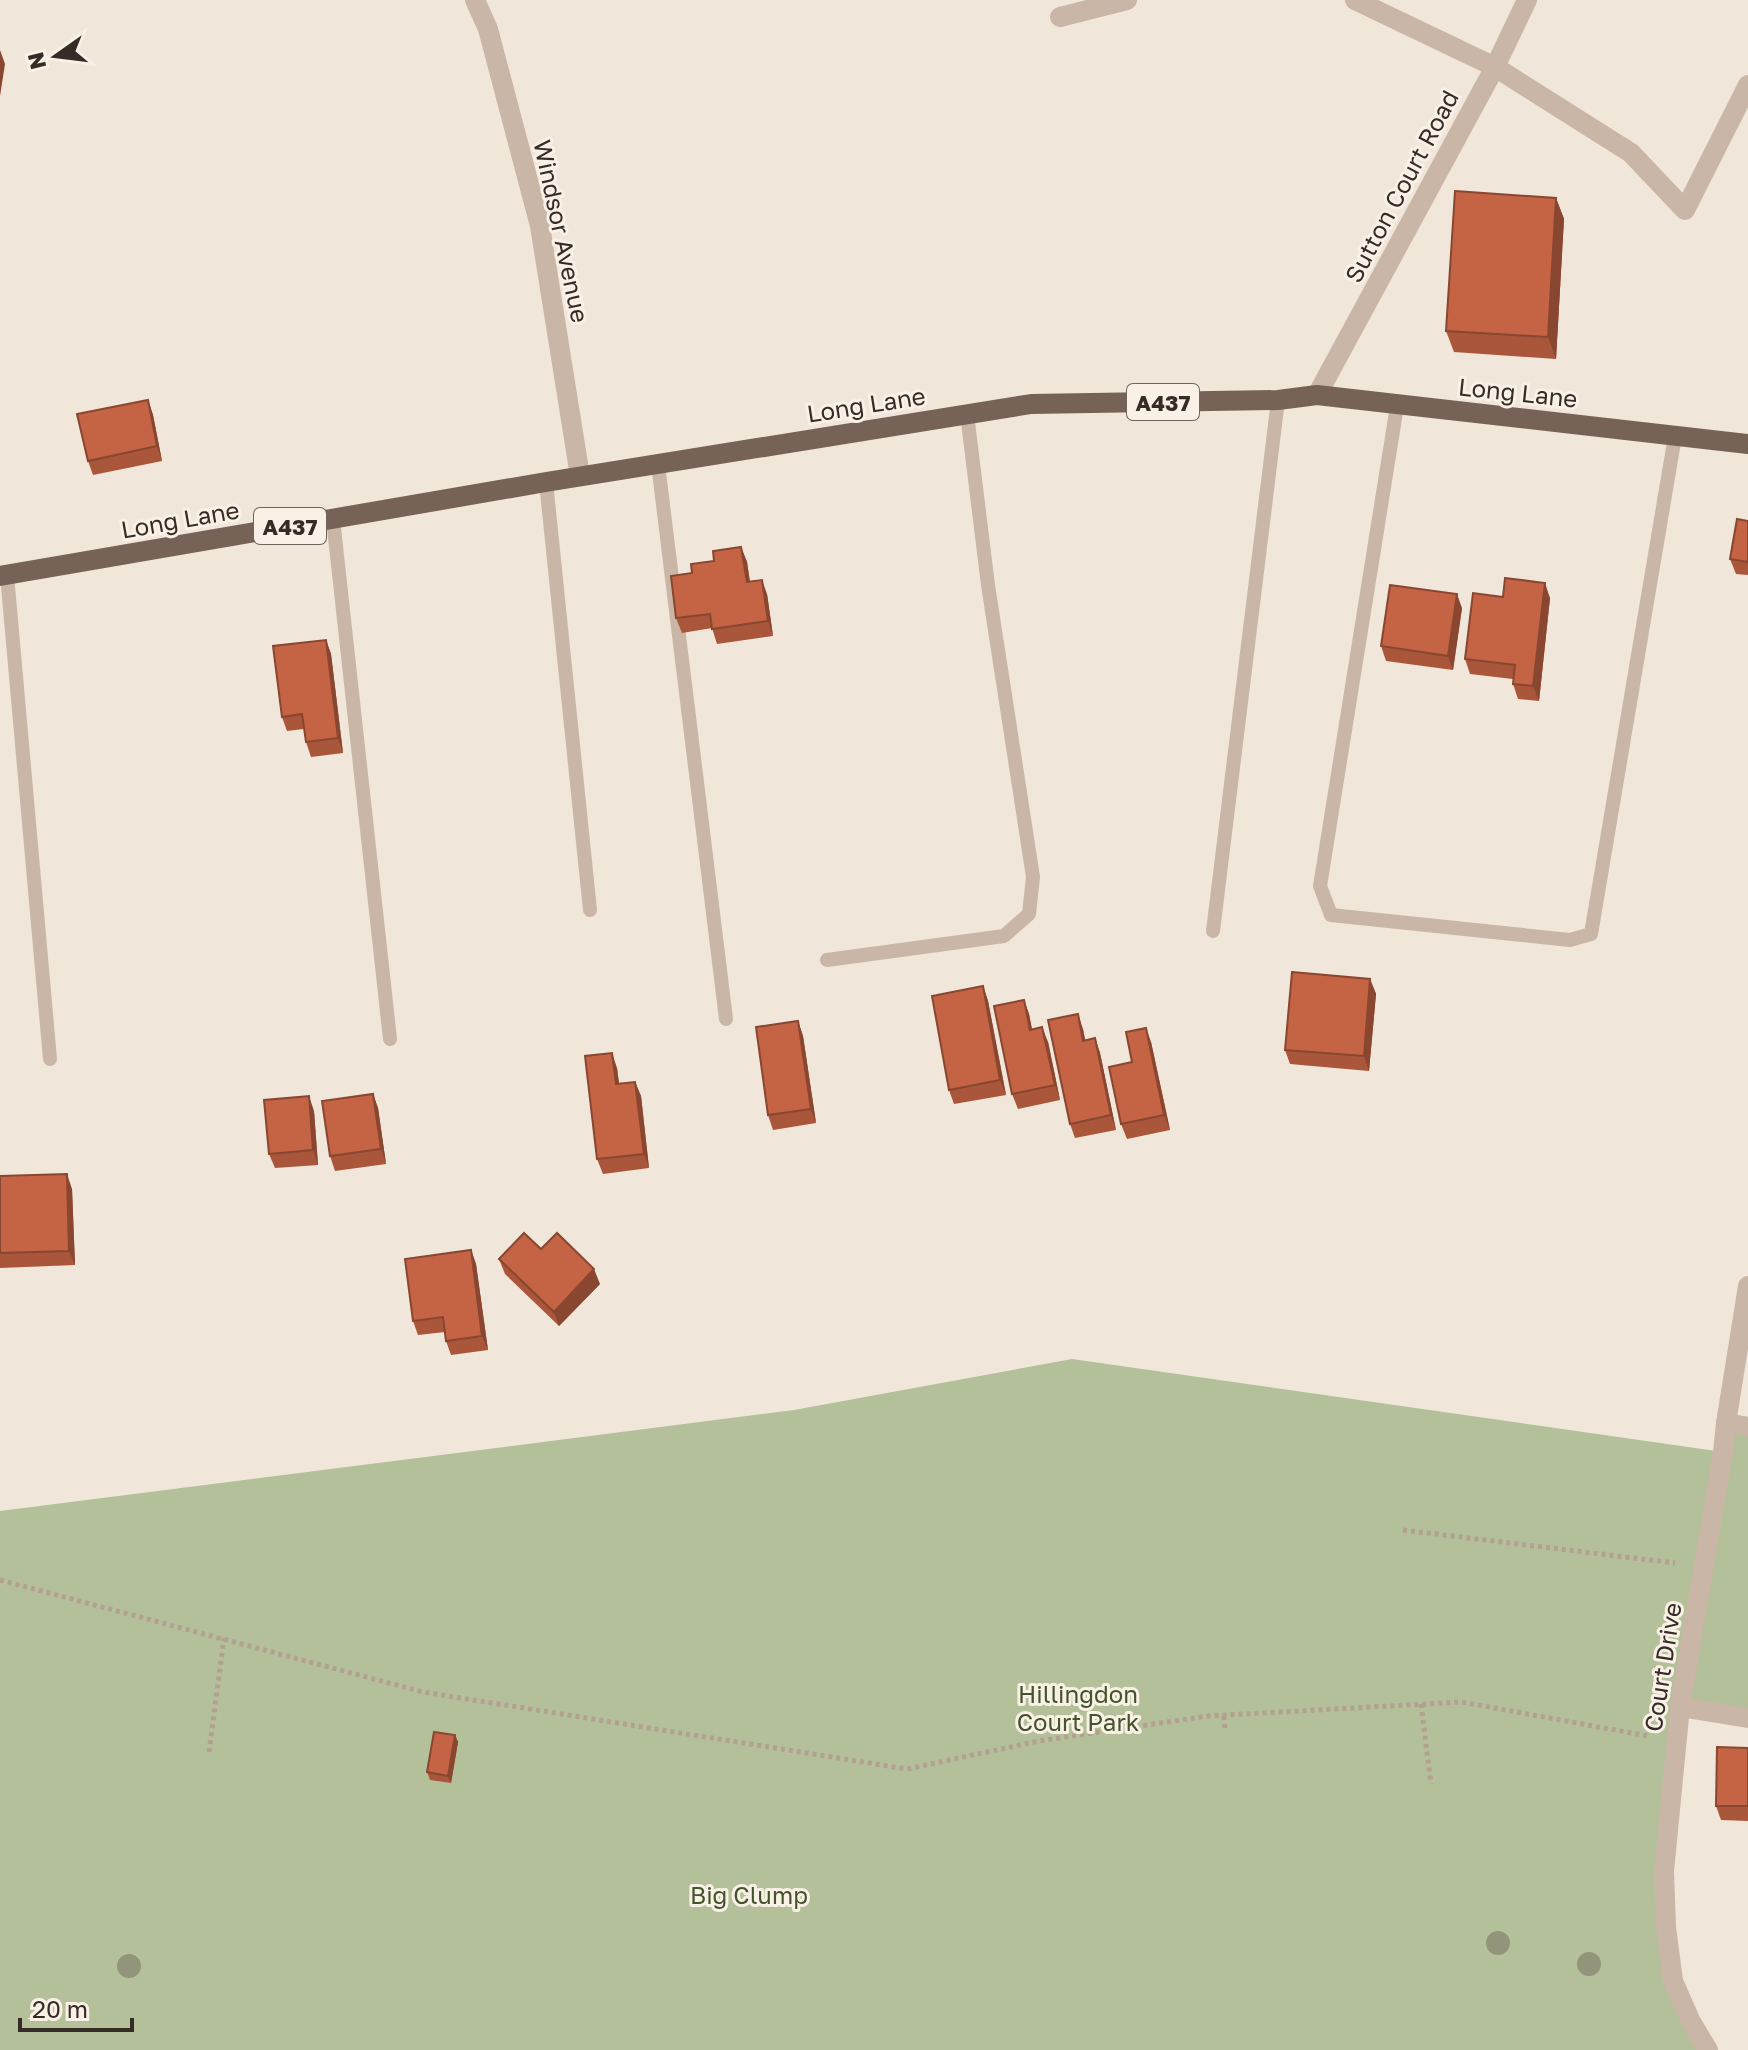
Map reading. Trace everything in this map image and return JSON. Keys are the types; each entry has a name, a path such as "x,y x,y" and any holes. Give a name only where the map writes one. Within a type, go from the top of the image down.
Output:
{"main road":[{"name":"Long Lane","path":"3,576 580,476 1031,404 1278,400 1317,395 1748,444"}],"street":[{"name":"Windsor Avenue","path":"475,0 488,29 540,226 580,476"},
{"path":"1060,17 1127,0"},
{"path":"1355,0 1495,67 1631,153 1685,210 1748,85"},
{"name":"Sutton Court Road","path":"1317,395 1495,67 1527,0"},
{"name":"Court Drive","path":"1708,2050 1691,2022 1673,1981 1666,1927 1664,1871 1680,1707 1748,1286"},
{"path":"1726,1423 1748,1427"},
{"path":"1680,1707 1748,1718"}],"lane":[{"path":"1213,931 1278,400"},
{"path":"1397,406 1320,886 1331,915 1570,940 1591,934 1675,436"},
{"path":"827,960 1004,936 1029,914 1033,877 988,585 967,414"},
{"path":"658,464 726,1019"},
{"path":"546,482 590,910"},
{"path":"333,519 390,1039"},
{"path":"3,576 50,1059"}],"path":[{"path":"1403,1530 1703,1567"},
{"path":"0,1580 423,1692 907,1769 1039,1741 1224,1715 1462,1702 1676,1741"},
{"path":"209,1752 224,1638"},
{"path":"1421,1704 1431,1784"},
{"path":"1224,1715 1225,1731"}],"green space":[{"name":"Hillingdon Court Park","path":"1072,1359 1723,1452 1726,1423 1748,1427 1748,1718 1680,1707 1664,1871 1673,1981 1708,2050 0,2050 0,1511 794,1410"}],"building":[{"path":"1455,191 1556,198 1548,337 1446,331"},
{"path":"148,400 157,446 88,461 77,414"},
{"path":"1737,519 1748,521 1748,562 1730,559"},
{"path":"741,547 747,582 762,580 768,621 712,629 710,614 676,618 671,576 692,573 691,564 714,561 713,551"},
{"path":"1505,578 1545,583 1533,686 1513,684 1515,665 1465,659 1473,593 1503,597"},
{"path":"1390,585 1457,594 1448,656 1381,646"},
{"path":"326,640 338,738 306,742 302,714 282,717 273,646"},
{"path":"1292,972 1370,979 1364,1056 1285,1050"},
{"path":"983,986 1000,1080 949,1090 932,996"},
{"path":"1024,1000 1030,1030 1042,1027 1055,1085 1012,1094 994,1006"},
{"path":"1078,1014 1083,1041 1095,1038 1111,1115 1070,1124 1048,1020"},
{"path":"798,1021 811,1109 768,1115 756,1027"},
{"path":"1146,1028 1164,1115 1121,1124 1109,1067 1132,1062 1126,1032"},
{"path":"612,1053 616,1084 635,1082 644,1154 597,1159 585,1056"},
{"path":"373,1094 381,1149 330,1156 322,1101"},
{"path":"309,1096 313,1150 269,1154 264,1100"},
{"path":"67,1174 69,1251 0,1253 0,1176"},
{"path":"524,1233 541,1249 557,1233 594,1269 554,1312 499,1259"},
{"path":"471,1250 482,1336 446,1341 443,1317 413,1321 405,1259"},
{"path":"434,1732 455,1735 448,1776 427,1772"},
{"path":"1717,1747 1748,1748 1748,1806 1716,1806"}],"park label":[{"name":"Big Clump","path":"749,1894"}]}
